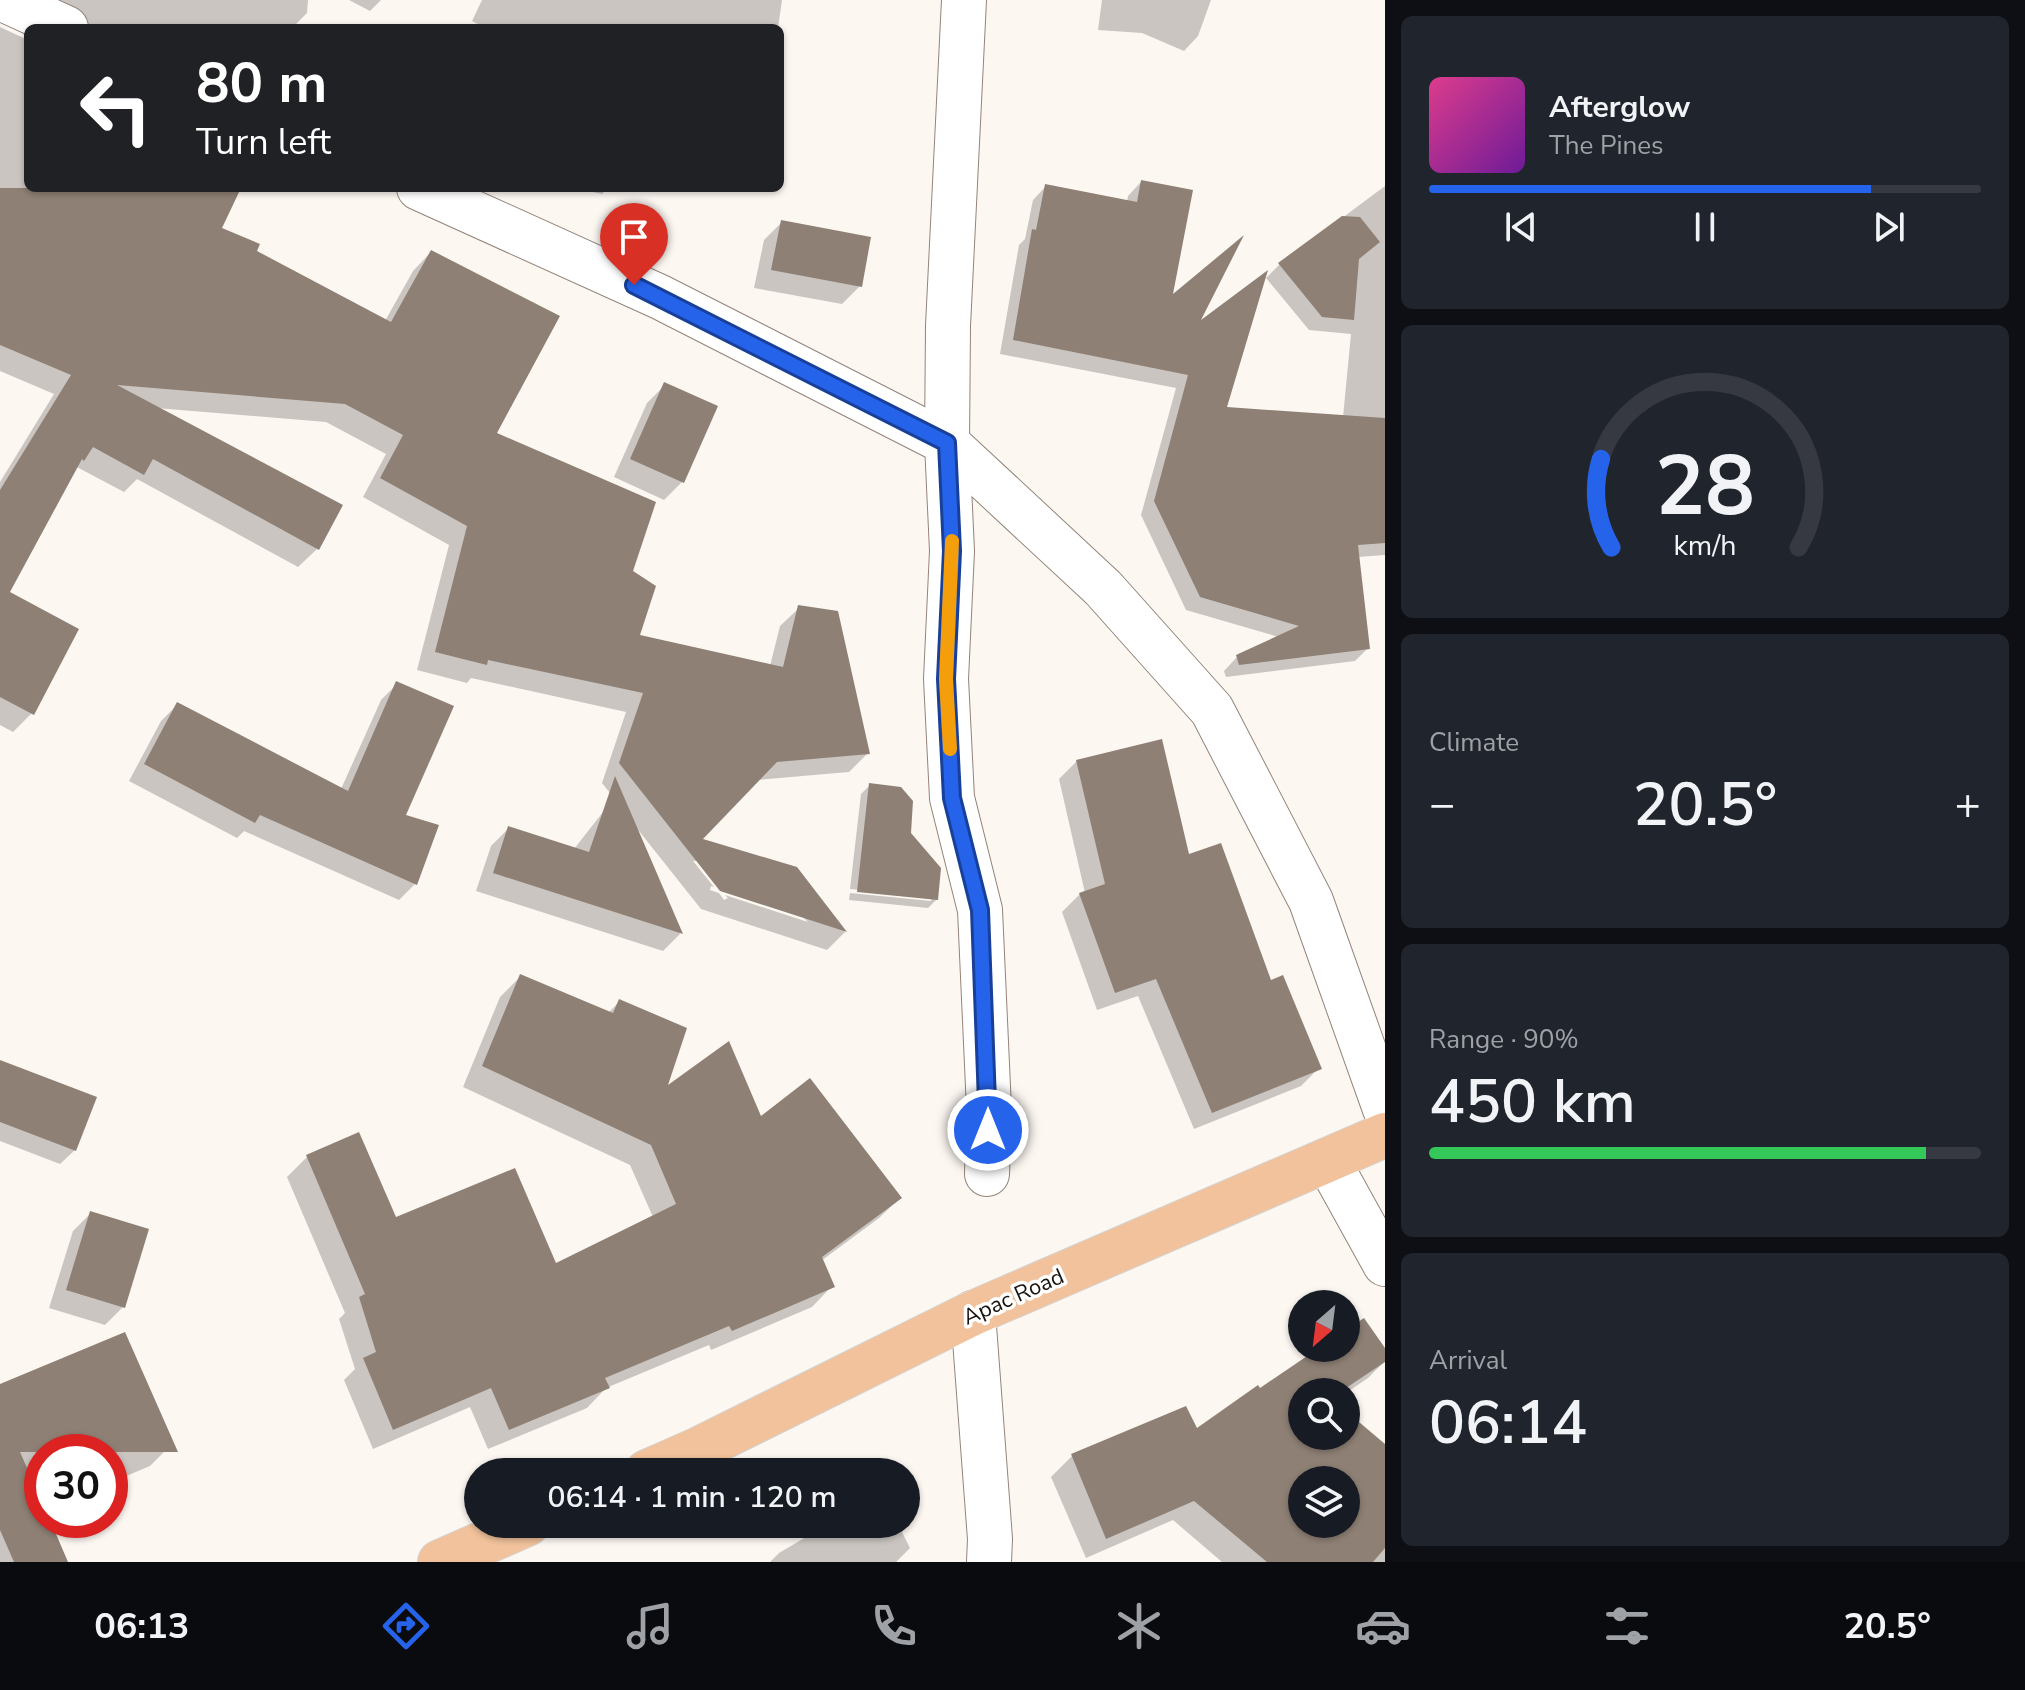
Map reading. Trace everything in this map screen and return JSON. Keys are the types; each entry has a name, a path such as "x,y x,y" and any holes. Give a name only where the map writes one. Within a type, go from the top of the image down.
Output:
{"main road":[{"name":"Apac Road","path":"679,1458 973,1313 1385,1135"},
{"path":"440,1562 495,1538"}],"street":[{"path":"5,0 57,24"},
{"path":"964,0 948,326 947,443 952,551 946,679 952,798 980,910 989,1109 987,1174"},
{"path":"428,192 660,297 947,443 1103,588 1212,710 1311,901 1385,1109"},
{"path":"1328,1161 1385,1264"},
{"path":"973,1313 990,1539 989,1562"}],"building":[{"path":"1141,180 1193,190 1173,294 1244,235 1201,320 1268,270 1227,407 1385,418 1385,543 1358,545 1370,649 1239,665 1236,655 1299,626 1200,597 1154,501 1188,375 1013,340 1032,229 1036,230 1045,184 1137,202"},
{"path":"0,188 24,188 24,192 239,192 222,228 260,244 257,251 391,322 431,250 560,316 497,433 656,502 633,571 656,586 640,635 783,667 798,605 838,611 870,754 777,762 703,839 797,867 847,932 720,891 619,763 643,693 488,660 487,665 435,652 467,526 380,478 403,435 345,404 117,385 343,505 319,550 153,459 144,475 93,447 84,461 82,459 10,592 79,629 34,715 0,697 0,490 71,375 0,345"},
{"path":"1342,216 1360,217 1380,242 1359,259 1354,320 1322,317 1278,263"},
{"path":"781,220 871,237 862,287 771,270"},
{"path":"664,382 718,406 684,483 630,459"},
{"path":"396,681 454,706 406,815 439,825 417,885 260,815 255,823 144,764 177,702 348,791"},
{"path":"1162,739 1189,854 1221,843 1271,980 1283,975 1322,1069 1212,1113 1156,979 1115,993 1079,893 1105,884 1076,760"},
{"path":"615,776 683,934 493,873 508,826 589,852"},
{"path":"869,783 901,787 913,801 911,833 941,868 938,900 857,892"},
{"path":"520,974 613,1013 619,999 687,1028 668,1085 729,1041 761,1116 810,1078 902,1198 822,1257 835,1287 732,1331 729,1326 605,1378 610,1388 509,1430 491,1388 393,1430 363,1358 376,1352 359,1297 365,1294 306,1155 359,1132 396,1217 515,1168 556,1263 676,1204 651,1145 482,1066"},
{"path":"0,1060 97,1097 76,1151 0,1122"},
{"path":"90,1211 149,1229 125,1308 66,1290"},
{"path":"1364,1318 1385,1348 1385,1362 1360,1379 1288,1378 1288,1450 1360,1450 1360,1423 1385,1444 1385,1548 1373,1562 1267,1562 1194,1501 1106,1539 1071,1454 1186,1406 1197,1428 1258,1385 1260,1388 1298,1362 1360,1362 1360,1321"},
{"path":"125,1332 178,1452 128,1452 128,1434 24,1434 24,1452 20,1452 24,1461 24,1538 58,1538 68,1562 14,1562 0,1530 0,1384"}],"slow traffic":[{"path":"950,749 946,679 952,541"}],"route":[{"path":"634,285 947,443 952,551 946,679 952,798 980,910 988,1130"}]}
